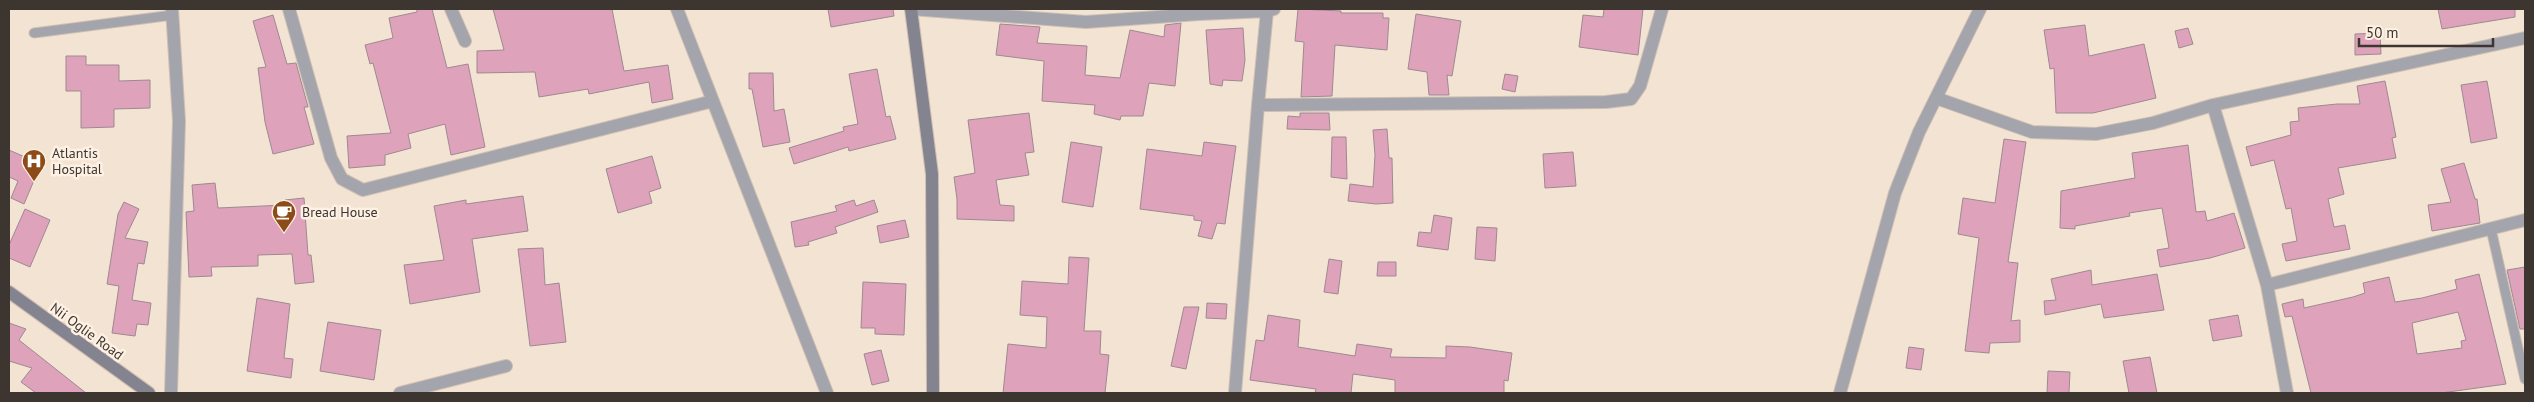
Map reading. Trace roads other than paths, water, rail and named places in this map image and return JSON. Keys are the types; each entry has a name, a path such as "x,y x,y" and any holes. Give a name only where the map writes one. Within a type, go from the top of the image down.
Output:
{"street":[{"path":"289,9 331,158 342,179 363,190 713,101"},
{"path":"451,9 465,41"},
{"path":"677,9 827,393"},
{"path":"933,393 932,174 911,9 1086,22 1198,12 1271,10 1258,105 1235,393"},
{"path":"1258,105 1606,102 1631,99 1640,86 1662,9"},
{"path":"1840,393 1895,193 1919,132 1980,9"},
{"path":"171,393 179,121 173,12"},
{"path":"1936,98 2032,132 2096,134 2153,123 2213,105 2525,38"},
{"path":"2213,105 2267,284 2286,393"},
{"path":"2267,284 2525,220"},
{"name":"Nii Oglie Road","path":"9,292 149,393"},
{"path":"400,393 506,366"}],"lane":[{"path":"34,33 173,12"},
{"path":"2491,228 2525,379"}],"place":[{"name":"Atlantis Hospital","path":"34,182"},
{"name":"Bread House","path":"284,233"}]}
